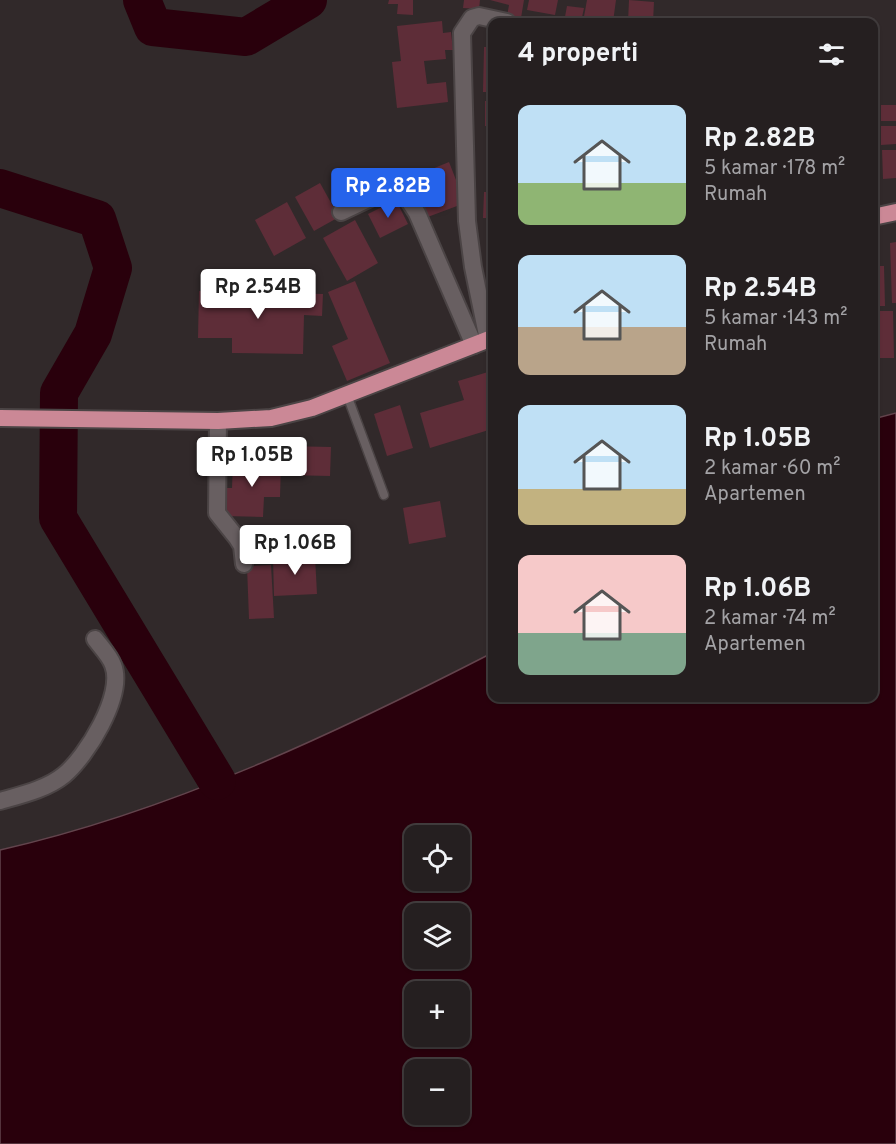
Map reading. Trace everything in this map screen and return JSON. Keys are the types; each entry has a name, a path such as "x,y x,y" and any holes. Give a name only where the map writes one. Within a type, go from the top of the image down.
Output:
{"highway":[{"path":"878,216 896,212"},
{"path":"0,418 218,421 293,414 485,341"}],"street":[{"path":"485,341 467,221 462,33 472,18 488,20"},
{"path":"341,212 385,191 406,196 485,341"},
{"path":"218,421 217,513 242,546 244,564"},
{"path":"0,801 34,790 63,776 98,733 111,702 116,679 113,665 95,639"}],"lane":[{"path":"347,395 384,495"}],"shaded area":[{"path":"896,413 896,1144 0,1144 0,850 64,834 128,814 190,792 313,740 488,655 488,702 878,702 878,418"}],"building":[{"path":"389,0 413,0 413,15 397,14 398,4 388,4"},
{"path":"464,0 480,0 479,9 463,8"},
{"path":"490,0 524,0 521,18 507,16 509,5"},
{"path":"529,0 558,0 555,15 527,10"},
{"path":"587,0 616,0 614,18 584,18"},
{"path":"629,0 654,2 653,18 628,18"},
{"path":"567,6 584,8 582,18 565,18"},
{"path":"442,21 443,33 451,32 453,50 445,50 446,59 424,61 427,84 446,82 448,102 397,108 392,62 401,61 397,26"},
{"path":"484,47 488,47 488,92 483,92"},
{"path":"485,101 488,101 488,126 485,126"},
{"path":"881,105 896,105 896,121 881,121"},
{"path":"881,126 896,126 896,144 881,145"},
{"path":"882,150 896,150 896,178 883,179"},
{"path":"449,162 465,203 425,218 412,185 430,178 427,171"},
{"path":"320,183 339,217 314,231 295,197"},
{"path":"484,192 488,192 488,218 483,218"},
{"path":"396,200 408,224 380,238 368,214"},
{"path":"287,202 306,238 274,256 255,220"},
{"path":"355,220 378,263 347,281 323,238"},
{"path":"896,242 896,303 892,303 890,243"},
{"path":"878,266 884,266 885,306 878,306"},
{"path":"355,281 390,363 347,381 332,346 348,339 328,292"},
{"path":"199,291 323,294 322,316 304,315 303,354 232,353 232,338 198,338"},
{"path":"878,311 893,311 894,358 878,358"},
{"path":"488,372 488,430 430,448 420,413 464,400 458,381"},
{"path":"400,405 413,448 387,456 374,414"},
{"path":"286,446 331,447 330,476 285,475"},
{"path":"233,462 281,464 280,497 264,497 263,517 225,516 226,488 232,488"},
{"path":"440,501 446,537 409,544 403,508"},
{"path":"315,556 317,594 274,596 273,558"},
{"path":"271,565 274,618 249,619 247,566"}],"waterway":[{"path":"142,0 153,27 246,37 308,0"},
{"path":"0,188 97,219 113,268 93,334 59,393 58,518 217,781"}]}
